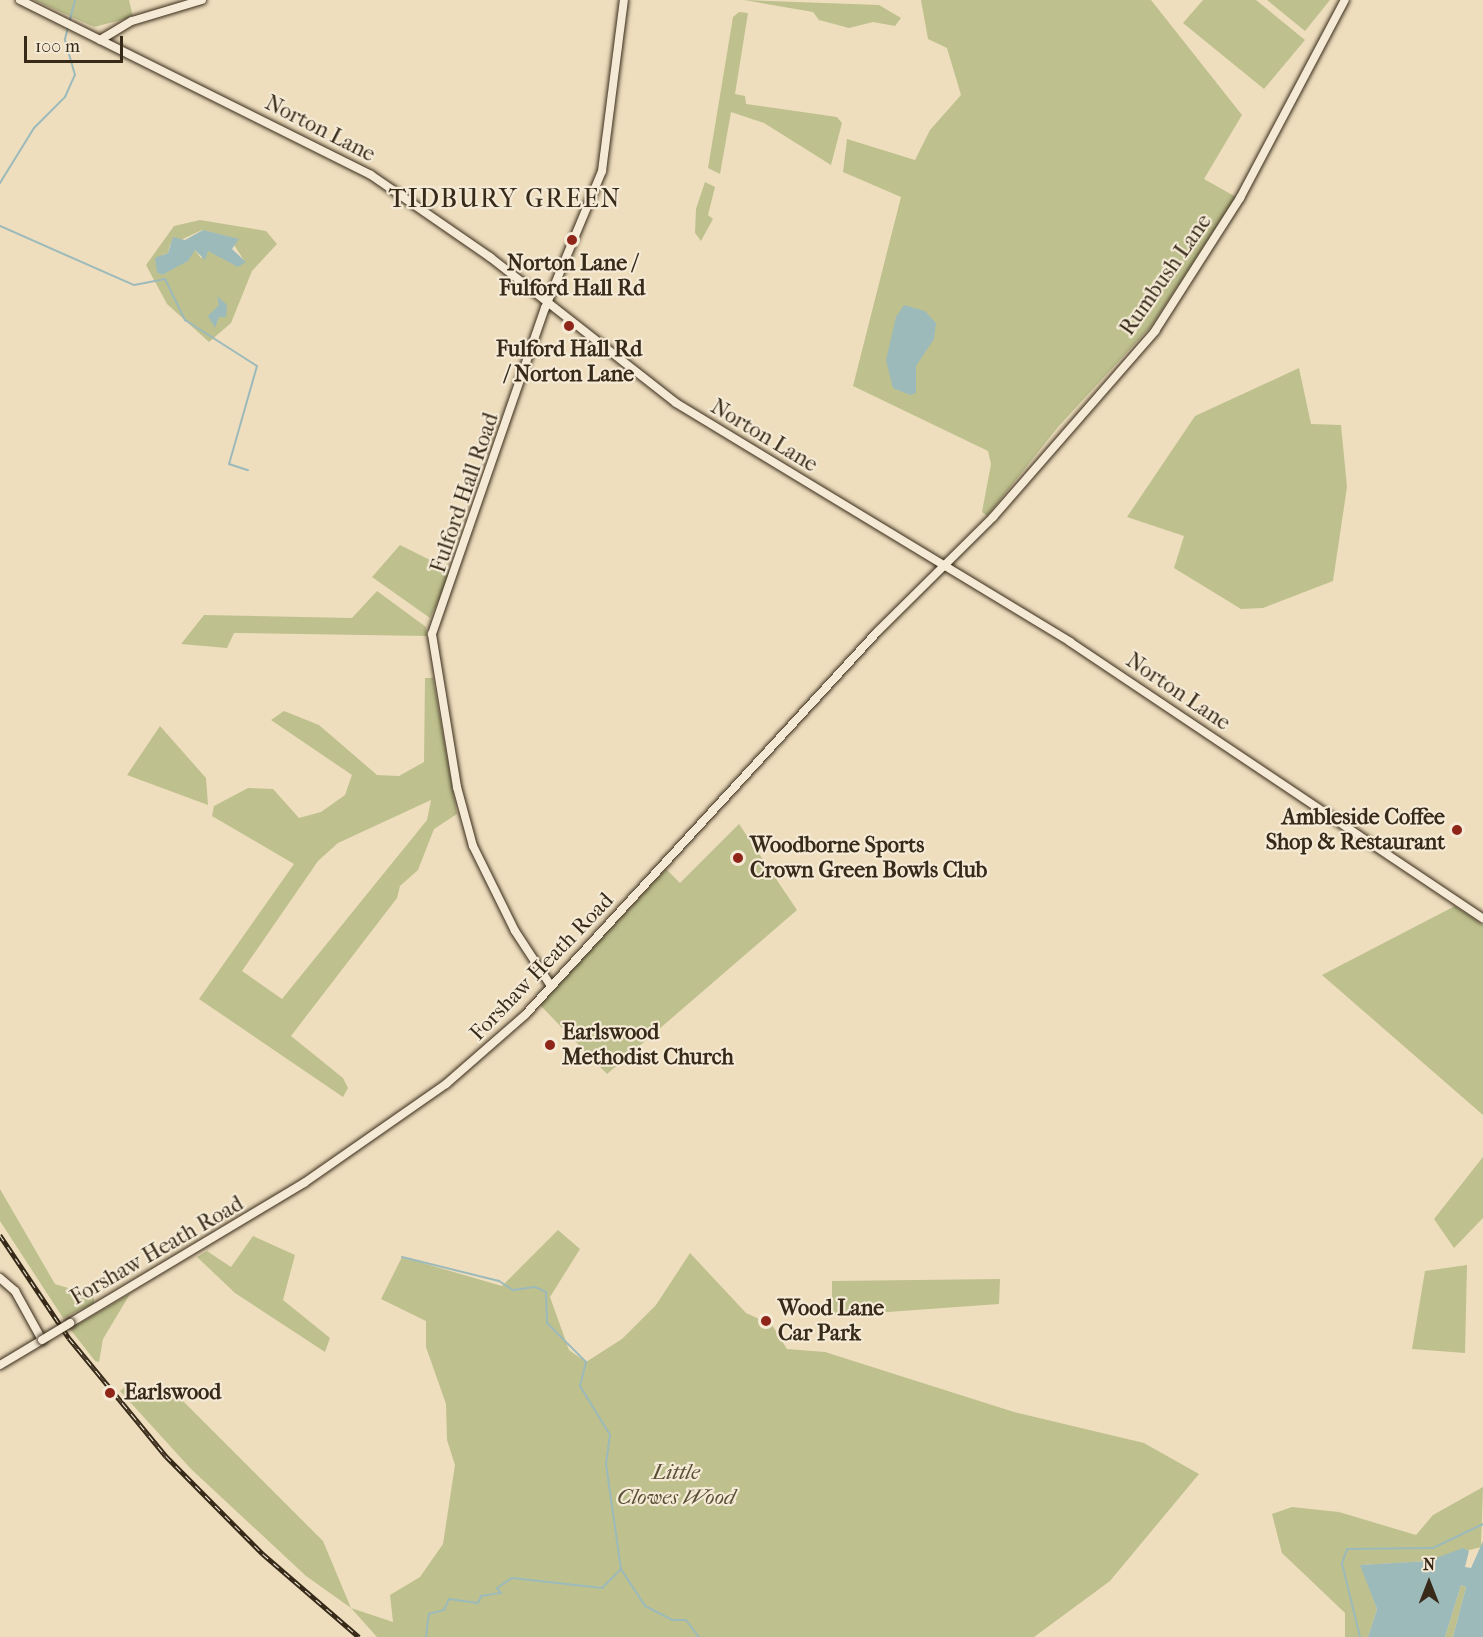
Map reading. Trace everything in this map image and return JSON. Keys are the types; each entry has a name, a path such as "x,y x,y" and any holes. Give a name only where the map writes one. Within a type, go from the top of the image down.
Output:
{"street":[{"name":"Norton Lane","path":"20,0 371,175 473,244 547,305 715,428 945,562 1483,919"},
{"path":"100,40 127,23 202,0"},
{"name":"Fulford Hall Road","path":"551,986 499,902 473,846 457,787 432,634 547,305 602,171 624,0"},
{"name":"Rumbush Lane","path":"945,562 993,518 1155,331 1240,198 1345,0"},
{"name":"Forshaw Heath Road","path":"0,1365 254,1215 437,1089 503,1037 945,562"},
{"path":"0,1278 15,1291 42,1340"}],"green space":[{"path":"34,0 129,0 133,17 94,27"},
{"path":"744,0 879,5 901,18 895,26 873,22 849,28 819,20 813,12"},
{"path":"921,0 1151,0 1242,115 1204,179 1236,197 1152,325 1058,427 987,516 982,512 991,464 988,451 853,386 901,197 843,172 847,139 915,160 930,130 961,95 947,48 928,39"},
{"path":"1203,0 1256,0 1305,40 1264,89 1183,23"},
{"path":"1267,0 1330,0 1305,31"},
{"path":"739,12 748,13 735,94 745,96 746,104 837,117 842,123 831,165 764,123 731,112 720,174 708,168 733,17"},
{"path":"705,182 715,187 708,215 713,219 701,241 695,233 696,209"},
{"path":"200,220 266,231 277,244 252,271 231,323 209,342 167,304 146,265 174,226","holes":["202,230 229,237 245,262 208,251 201,258 195,250 162,275 162,255 168,253 170,245"]},
{"path":"1299,368 1311,424 1341,425 1347,487 1333,581 1263,608 1241,609 1174,568 1184,536 1127,517 1195,416"},
{"path":"400,545 452,571 430,618 372,577"},
{"path":"377,591 426,627 427,636 234,633 227,648 181,644 204,615 352,618"},
{"path":"425,678 433,678 457,814 434,829 418,870 400,886 397,898 291,1036 343,1078 348,1088 343,1097 199,999 294,864 212,816 214,806 248,788 273,789 299,818 321,812 345,795 352,775 271,720 284,711 319,725 377,775 399,776 424,762","holes":["431,800 427,820 282,999 242,971 318,861 338,843"]},
{"path":"160,726 206,778 208,805 127,775"},
{"path":"739,824 797,910 607,1074 540,1005 666,869 680,883"},
{"path":"1455,906 1483,925 1483,1115 1322,975"},
{"path":"1483,1157 1483,1218 1454,1248 1434,1219"},
{"path":"0,1189 55,1284 94,1296 94,1303 63,1318 0,1221"},
{"name":"Little Clowes Wood","path":"558,1230 580,1249 550,1297 569,1350 586,1362 622,1339 656,1305 690,1253 746,1313 772,1325 787,1349 825,1352 1014,1412 1144,1443 1199,1474 1110,1581 1034,1637 377,1637 351,1608 393,1622 390,1595 420,1577 443,1544 455,1465 447,1440 446,1404 426,1347 426,1321 381,1299 402,1257 502,1286"},
{"path":"253,1236 295,1255 283,1300 330,1338 325,1352 235,1293 197,1257 207,1251 231,1267"},
{"path":"1467,1265 1465,1353 1412,1349 1425,1271"},
{"path":"1000,1279 999,1304 832,1316 832,1281"},
{"path":"130,1294 103,1339 99,1362 95,1361 70,1329"},
{"path":"133,1381 147,1397 177,1395 323,1541 351,1608 306,1576 191,1469 120,1391"},
{"path":"1483,1487 1481,1547 1428,1561 1361,1565 1377,1609 1368,1637 1345,1637 1345,1613 1282,1553 1272,1514 1292,1507 1339,1512 1416,1535 1433,1515"},
{"path":"1461,1585 1466,1587 1453,1637 1445,1637"}],"water":[{"path":"203,230 239,239 232,249 246,262 238,267 208,251 205,260 195,250 188,261 162,275 157,272 155,258 168,253 173,237 185,240"},
{"path":"217,296 227,305 226,317 219,317 215,328 208,316 219,305"},
{"path":"904,305 925,311 936,323 934,339 916,366 916,393 910,395 893,388 886,360 896,317"},
{"path":"1483,1541 1483,1637 1453,1637 1466,1587 1461,1585 1445,1637 1368,1637 1377,1609 1360,1565 1428,1561 1463,1548 1469,1551 1465,1567 1471,1568"}],"waterway":[{"path":"0,183 34,128 65,97 75,75 65,39 75,0"},
{"path":"0,226 134,285 165,279 185,320 257,366 229,464 248,470"},
{"path":"402,1257 499,1281 513,1290 535,1287 546,1292 547,1323 586,1362 580,1386 610,1435 606,1464 621,1569 645,1606 672,1620 686,1620 699,1637"},
{"path":"1360,1637 1342,1563 1347,1549 1433,1548 1483,1524"},
{"path":"426,1637 429,1614 444,1610 449,1599 478,1603 481,1596 501,1593 497,1588 512,1578 602,1588 621,1569"}],"railway":[{"path":"0,1235 69,1338 166,1456 263,1554 359,1637"}],"place":[{"name":"Norton Lane / Fulford Hall Rd","path":"572,240"},
{"name":"Fulford Hall Rd / Norton Lane","path":"569,326"},
{"name":"Ambleside Coffee Shop & Restaurant","path":"1457,830"},
{"name":"Woodborne Sports Crown Green Bowls Club","path":"738,858"},
{"name":"Earlswood Methodist Church","path":"550,1045"},
{"name":"Wood Lane Car Park","path":"766,1321"},
{"name":"Earlswood","path":"110,1393"}],"district":[{"name":"TIDBURY GREEN","path":"505,199"}]}
